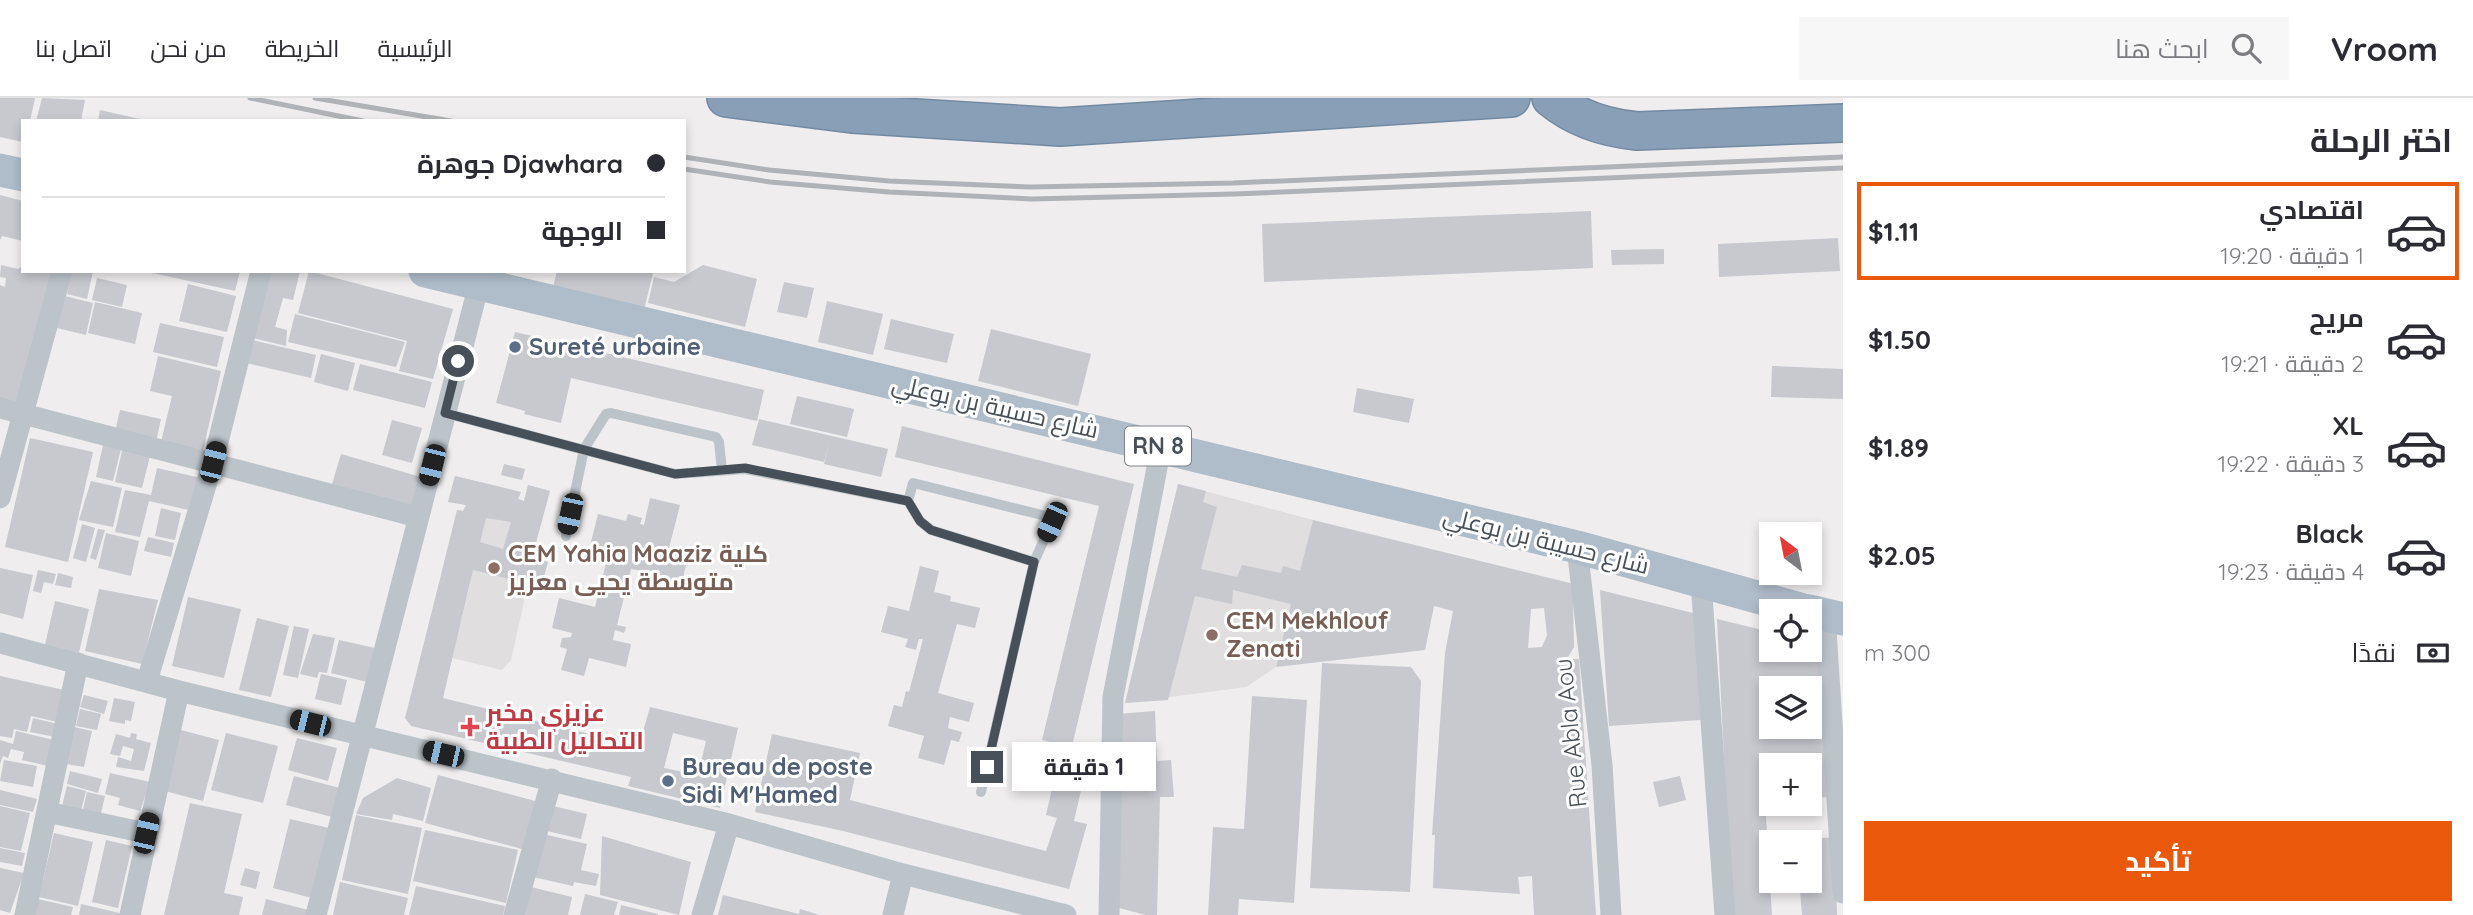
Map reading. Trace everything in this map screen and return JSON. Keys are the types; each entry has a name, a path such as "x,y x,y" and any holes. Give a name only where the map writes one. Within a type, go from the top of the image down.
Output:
{"highway":[{"path":"726,98 852,114 1060,127 1511,98"},
{"path":"1551,98 1590,121 1617,129 1637,131 1843,123"}],"main road":[{"path":"0,170 21,175"},
{"name":"RN 8","path":"433,273 492,287"},
{"name":"شارع حسيبة بن بوعلي","path":"492,287 1577,547 1765,599"}],"street":[{"path":"0,498 61,273"},
{"path":"147,681 213,462 260,273"},
{"path":"316,915 445,413 492,287"},
{"path":"0,408 418,517"},
{"path":"1109,915 1113,697 1161,447"},
{"name":"Rue Abla Aou","path":"1577,547 1602,765 1611,915"},
{"path":"1701,582 1725,915"},
{"path":"1822,627 1843,894"},
{"path":"0,643 179,691 552,779 729,824 903,874 1066,915"},
{"path":"25,915 78,663"},
{"path":"130,915 179,691"},
{"path":"514,915 552,779"},
{"path":"47,811 146,833"},
{"path":"702,915 729,824"},
{"path":"893,915 903,874"}],"lane":[{"path":"566,536 584,449 600,420 611,412 716,437 722,470"},
{"path":"445,413 675,474 745,468 908,501"},
{"path":"981,792 1034,562 1052,522 1046,516 913,483 908,501 920,521 931,530 1034,562"}],"shaded area":[{"name":"CEM Yahia Maaziz كلية متوسطة يحيى معزيز","path":"455,476 521,492 518,499 524,501 528,485 550,491 532,557 548,562 541,587 528,584 511,660 502,670 452,658 470,584 441,575 457,510 463,511 466,505 448,502"},
{"path":"1178,484 1313,520 1276,667 1246,687 1125,703"}],"building":[{"path":"0,98 35,98 30,119 21,119 21,142 0,137"},
{"path":"42,98 85,100 81,119 37,119"},
{"path":"100,110 140,119 98,119"},
{"path":"0,195 21,200 21,241 2,236 0,240"},
{"path":"1591,211 1593,268 1264,282 1262,224"},
{"path":"1838,238 1840,271 1719,277 1718,244"},
{"path":"1664,249 1664,264 1612,265 1611,250"},
{"path":"1,265 18,269 21,267 21,273 52,273 20,403 0,398 0,285 5,287 6,278 0,277"},
{"path":"703,265 757,279 745,327 648,303 654,277 674,282"},
{"path":"72,273 93,273 87,299 67,294"},
{"path":"152,273 240,273 235,291"},
{"path":"267,273 300,273 293,300 283,298 275,327 287,330 286,346 249,337"},
{"path":"308,273 453,309 433,379 399,371 407,341 298,313"},
{"path":"556,273 653,273 644,310 553,287"},
{"path":"97,278 127,285 122,307 92,300"},
{"path":"784,282 814,288 807,318 777,312"},
{"path":"188,284 236,296 227,332 179,321"},
{"path":"65,296 93,303 86,335 57,328"},
{"path":"827,301 883,314 873,355 818,342"},
{"path":"95,302 142,313 135,344 88,333"},
{"path":"295,314 405,342 396,367 288,342"},
{"path":"891,319 954,334 947,363 884,349"},
{"path":"160,323 224,337 217,367 153,352"},
{"path":"991,329 1091,354 1078,406 978,381"},
{"path":"515,332 764,390 757,421 571,378 561,423 524,414 525,411 496,403"},
{"path":"248,339 316,355 311,378 242,362"},
{"path":"321,354 355,363 348,391 314,382"},
{"path":"158,356 221,371 202,455 160,446 172,396 150,391"},
{"path":"360,364 432,382 425,408 353,390"},
{"path":"1772,366 1843,369 1843,399 1771,397"},
{"path":"1357,388 1414,399 1409,423 1353,412"},
{"path":"797,396 854,409 847,437 790,424"},
{"path":"120,410 161,419 156,442 115,432"},
{"path":"759,419 888,449 881,477 824,464 829,443 824,462 752,445"},
{"path":"392,420 422,428 412,463 382,455"},
{"path":"902,426 1134,484 1073,742 1091,747 1074,821 1087,824 1069,889 843,831 755,812 772,734 860,753 850,800 1046,851 1057,818 1046,815 1062,745 1042,740 1099,506 895,457"},
{"path":"30,438 93,452 68,562 5,547"},
{"path":"103,445 121,449 113,481 96,477"},
{"path":"123,446 151,452 142,488 115,482"},
{"path":"341,454 421,477 412,506 332,484"},
{"path":"504,464 525,469 522,480 501,475"},
{"path":"157,468 201,478 193,511 149,501 140,537 115,532 125,490 151,495"},
{"path":"455,476 521,492 518,499 524,501 528,485 550,491 532,557 548,562 541,587 473,570 443,698 639,746 650,707 738,728 720,808 628,786 631,777 411,726 405,718 457,510 463,511 466,505 448,502","holes":["486,518 511,522 503,549 480,542","673,733 706,741 698,775 664,768"]},
{"path":"91,481 122,488 113,527 79,520"},
{"path":"1178,484 1206,491 1203,502 1217,507 1201,569 1237,577 1242,565 1281,573 1283,566 1300,571 1313,520 1570,583 1576,588 1573,602 1574,647 1567,659 1579,659 1596,915 1534,915 1532,876 1518,877 1520,894 1433,888 1435,835 1432,835 1445,653 1453,611 1434,606 1425,650 1276,667 1291,604 1233,590 1232,604 1195,596 1168,700 1125,703","holes":["1544,608 1547,635 1542,647 1528,648 1531,609"]},
{"path":"650,498 680,505 668,552 688,557 681,586 651,578 649,585 639,582 642,571 631,569 617,625 626,627 624,633 615,630 613,640 631,644 626,667 589,658 584,676 561,670 567,649 560,647 562,638 571,637 572,633 552,628 559,598 595,607 609,551 590,546 598,514 626,521 628,514 642,518 640,524 644,525"},
{"path":"161,508 181,513 175,540 155,536"},
{"path":"82,524 95,528 86,562 73,558"},
{"path":"98,529 105,530 96,560 90,558"},
{"path":"106,533 139,541 131,576 98,568"},
{"path":"148,537 174,543 171,557 144,551"},
{"path":"920,566 939,571 934,592 951,596 950,601 980,608 975,628 957,624 938,693 974,703 969,722 950,717 948,728 962,732 959,742 951,740 944,765 918,758 924,736 888,726 894,705 902,707 906,691 909,692 923,639 919,639 916,650 905,647 908,639 881,632 888,606 909,611"},
{"path":"0,568 33,575 23,619 0,613"},
{"path":"38,570 56,574 53,584 44,582 41,593 33,591"},
{"path":"58,573 73,577 71,588 55,585"},
{"path":"99,589 158,600 142,664 85,651"},
{"path":"1600,590 1697,614 1701,720 1609,726"},
{"path":"188,597 241,609 224,678 172,666"},
{"path":"55,601 89,609 78,657 44,649"},
{"path":"257,618 289,626 271,697 239,690"},
{"path":"1717,619 1759,629 1759,662 1822,661 1830,797 1822,797 1822,753 1759,753 1759,816 1766,816 1767,830 1759,830 1759,893 1771,893 1772,915 1732,915"},
{"path":"294,626 309,629 298,678 283,675"},
{"path":"313,634 335,638 327,673 319,672 317,678 300,674"},
{"path":"339,640 375,648 367,682 331,673"},
{"path":"1322,663 1411,667 1421,681 1410,892 1310,888"},
{"path":"321,674 347,680 341,705 315,699"},
{"path":"0,676 69,691 62,723 31,716 27,732 14,729 12,738 0,736"},
{"path":"84,695 108,701 104,714 80,707"},
{"path":"1252,696 1307,700 1294,903 1239,899 1238,915 1208,915 1213,827 1244,829"},
{"path":"114,698 135,702 131,721 125,720 125,724 109,721"},
{"path":"80,709 101,714 97,730 76,726"},
{"path":"1155,711 1157,761 1171,760 1174,797 1160,797 1157,915 1146,915 1115,907 1117,714"},
{"path":"33,718 58,724 55,737 30,732"},
{"path":"74,727 92,731 84,767 66,764"},
{"path":"177,729 219,740 203,801 161,790"},
{"path":"16,731 58,741 52,767 22,760 24,752 11,749 8,758 3,756 0,764 0,740 13,744"},
{"path":"131,733 137,734 136,739 151,743 144,771 116,767 118,757 131,761 134,749 123,746 120,756 110,754 116,734 130,738"},
{"path":"226,733 278,746 263,803 211,790"},
{"path":"297,738 337,748 328,781 288,770"},
{"path":"4,760 37,766 33,787 0,781"},
{"path":"70,771 102,779 98,793 67,784"},
{"path":"110,773 150,782 140,811 118,805 120,798 105,794"},
{"path":"438,775 539,802 526,850 425,823"},
{"path":"294,776 340,788 332,817 286,805"},
{"path":"1680,776 1686,800 1659,807 1653,782"},
{"path":"397,778 431,788 423,821 393,814 392,820 356,814 363,798"},
{"path":"67,786 86,791 80,815 61,810"},
{"path":"0,790 37,799 33,812 0,805"},
{"path":"87,792 105,796 100,818 82,814"},
{"path":"190,803 242,814 224,893 243,897 239,915 164,915"},
{"path":"0,806 30,813 21,851 0,847"},
{"path":"553,806 587,814 581,839 547,831"},
{"path":"356,815 422,828 408,894 342,880"},
{"path":"290,819 329,828 312,898 273,888"},
{"path":"425,830 518,850 506,903 413,881"},
{"path":"54,833 93,842 78,906 39,897"},
{"path":"543,834 587,844 581,870 599,874 596,886 574,882 573,886 533,877"},
{"path":"602,836 691,862 679,915 600,895"},
{"path":"1835,837 1837,915 1802,915 1800,893 1822,893 1822,838"},
{"path":"106,840 132,846 118,908 92,902"},
{"path":"0,848 25,853 22,866 0,862"},
{"path":"0,868 24,873 10,913 0,910"},
{"path":"245,868 260,872 256,889 240,885"},
{"path":"340,882 408,898 404,915 333,915"},
{"path":"416,886 505,906 503,915 409,915"},
{"path":"531,887 572,897 568,915 525,915"},
{"path":"585,894 618,902 614,915 580,915"},
{"path":"723,895 799,914 800,909 820,915 718,915"},
{"path":"38,899 73,907 71,915 35,915"},
{"path":"266,899 308,910 307,915 262,915"},
{"path":"81,904 124,914 124,915 79,915"},
{"path":"621,905 658,914 658,915 619,915"}],"railway":[{"path":"250,98 353,119"},
{"path":"315,98 439,119"},
{"path":"686,157 769,170 889,181 1030,187 1233,183 1843,157"},
{"path":"686,169 770,182 889,192 1032,199 1234,194 1843,168"}],"place":[{"name":"Sureté urbaine","path":"515,347"},
{"name":"CEM Yahia Maaziz كلية متوسطة يحيى معزيز","path":"494,568"},
{"name":"CEM Mekhlouf Zenati","path":"1212,635"},
{"name":"عزيزي مخبر التحاليل الطبية","path":"470,727"},
{"name":"Bureau de poste Sidi M'Hamed","path":"668,781"}],"route":[{"path":"458,361 445,413 675,474 745,468 908,501 920,521 931,530 1034,562 987,767"}]}
